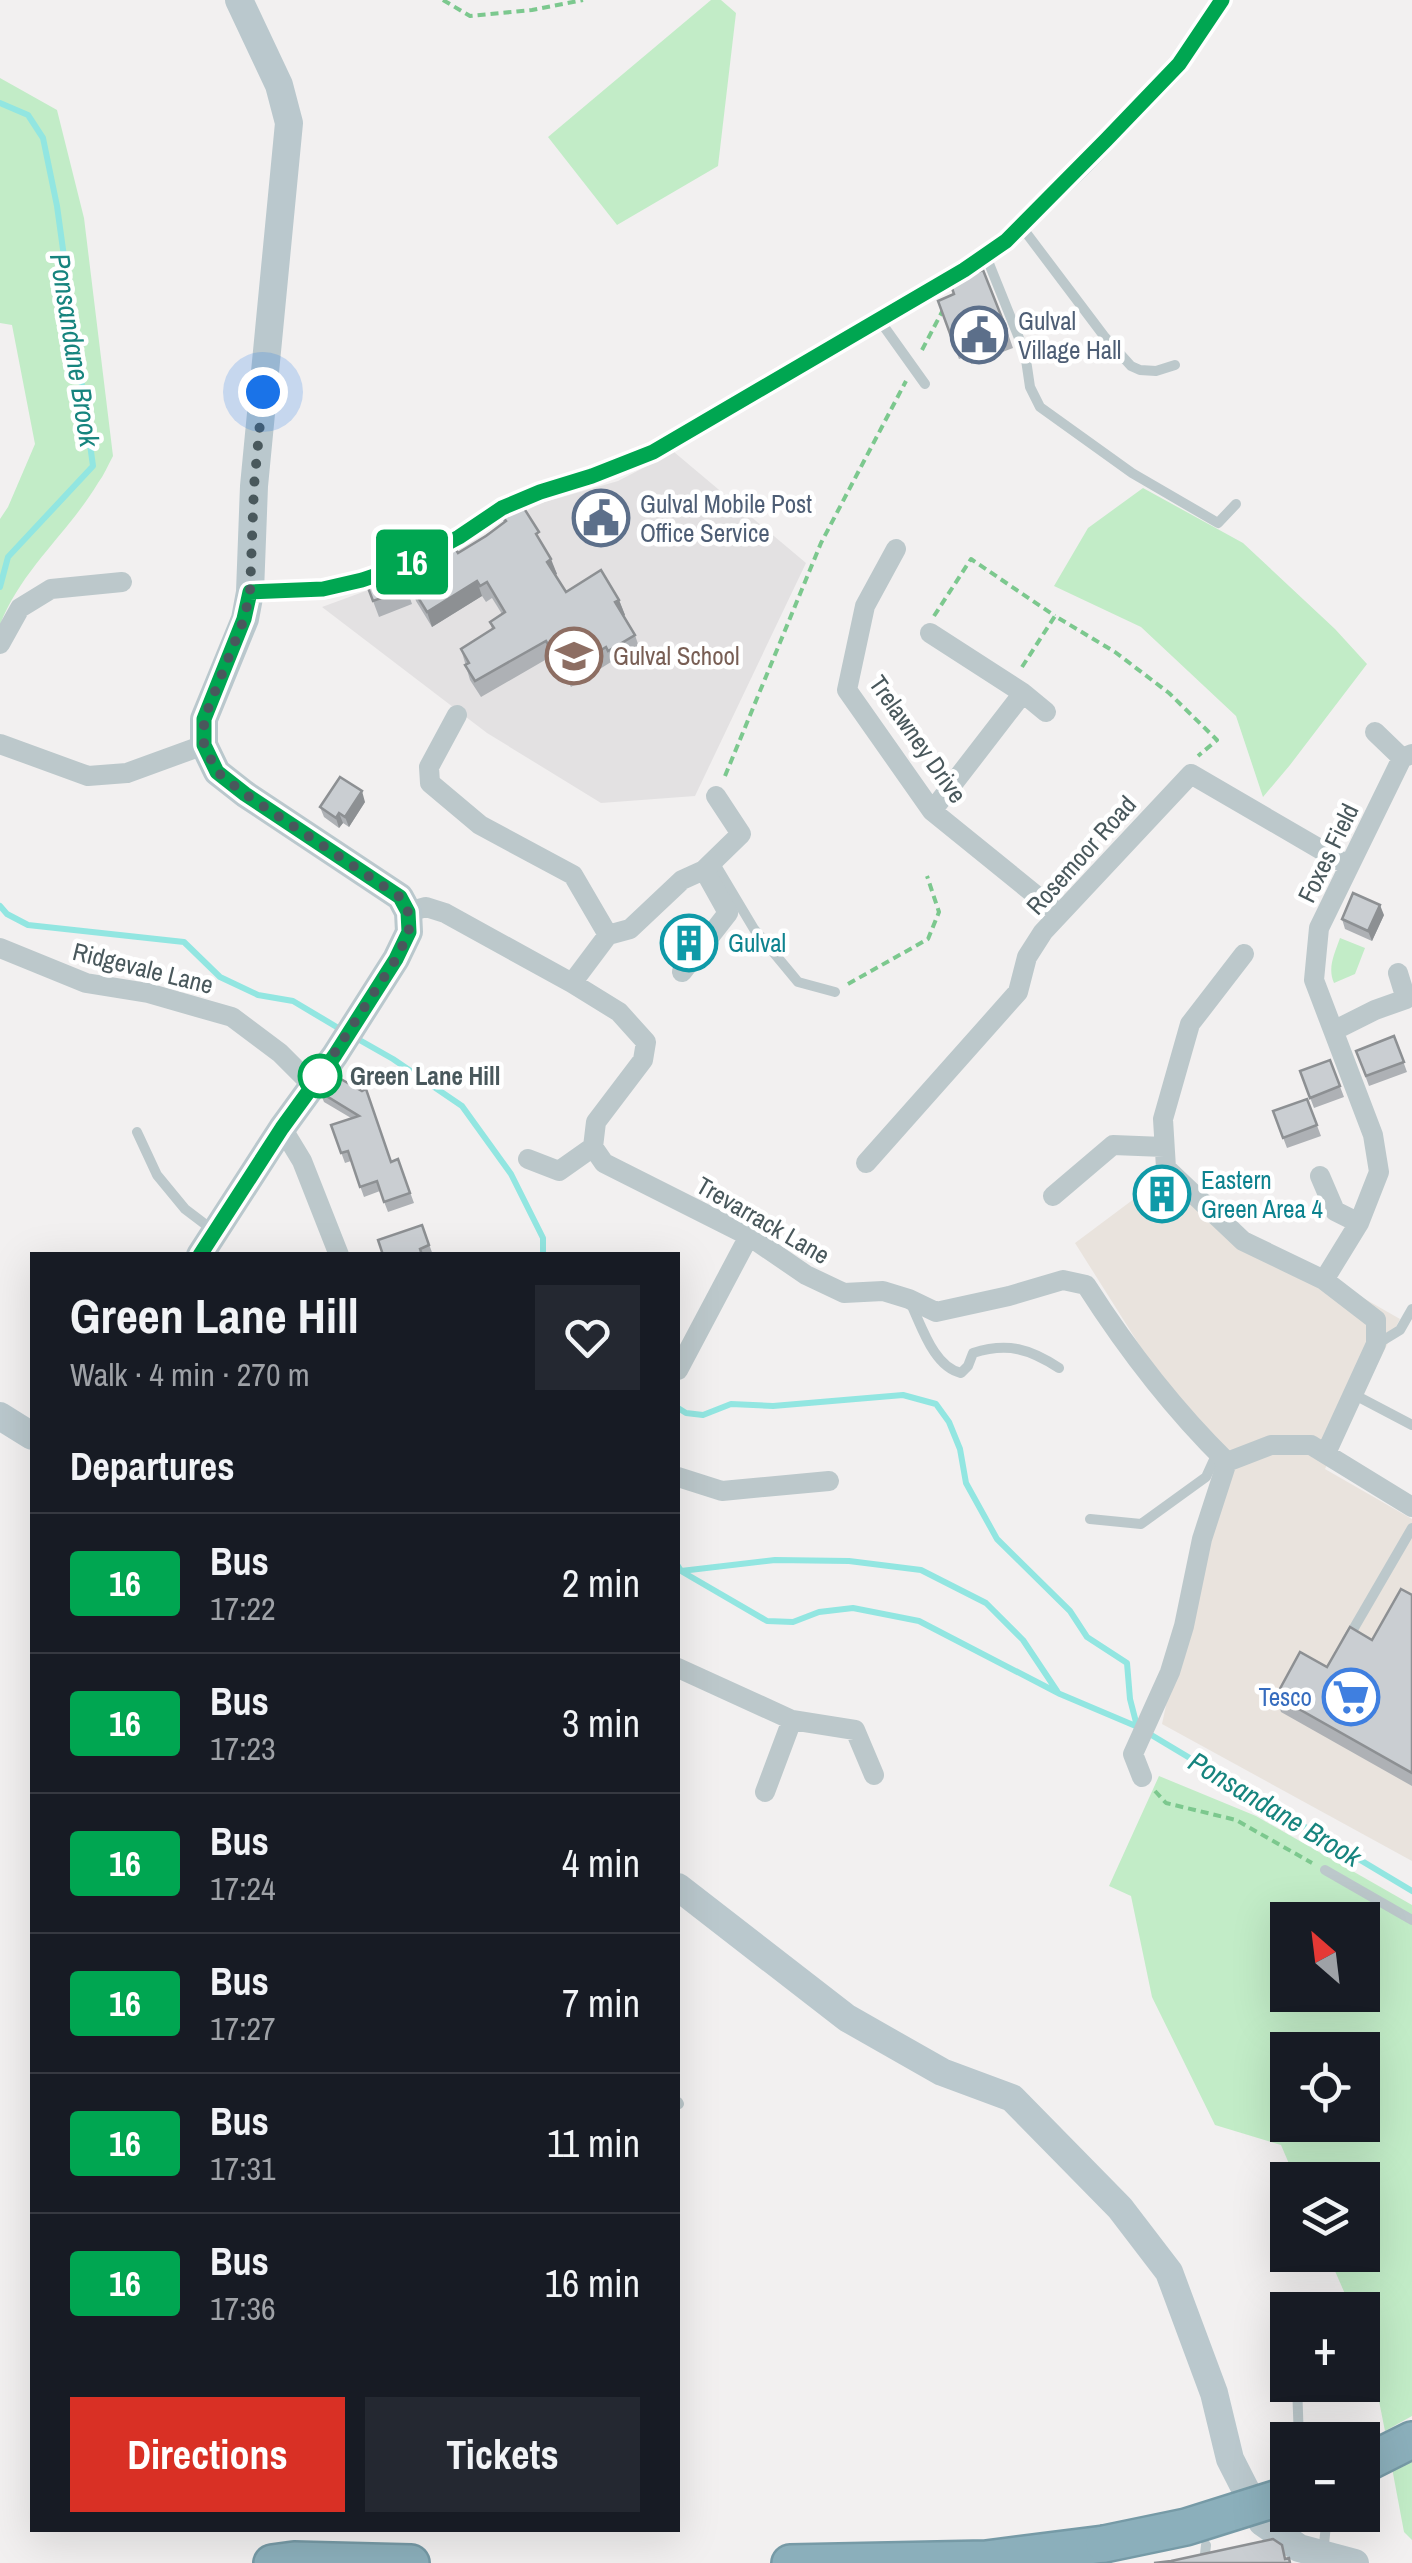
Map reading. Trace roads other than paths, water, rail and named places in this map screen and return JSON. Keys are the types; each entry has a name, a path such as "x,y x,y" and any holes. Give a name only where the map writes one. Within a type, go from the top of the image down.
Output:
{"highway":[{"path":"1380,2456 1410,2442"},
{"path":"790,2563 986,2559 1104,2544 1186,2527 1270,2501"},
{"path":"272,2563 411,2563"}],"main road":[{"path":"207,1244 335,1055 409,932 408,912 400,897 245,794 217,772 204,745 204,719 244,619 250,592 254,486 288,124 279,85 239,0"},
{"path":"0,1416 30,1435"},
{"path":"680,1889 847,2018 942,2072 1012,2098 1120,2208 1169,2272 1214,2394 1230,2459 1262,2522 1299,2548 1355,2563"}],"street":[{"path":"250,592 323,589 409,564 502,508 653,452 964,270 1021,226 1179,64 1222,0"},
{"name":"Trelawney Drive","path":"896,549 865,606 847,690 932,812 1059,914"},
{"path":"0,644 20,608 51,589 122,582"},
{"path":"931,634 1046,712"},
{"path":"932,812 1017,689"},
{"path":"457,715 428,767 430,784 480,825 573,875 608,935"},
{"name":"Foxes Field","path":"1324,1280 1359,1223 1379,1172 1373,1136 1314,980 1319,928 1407,756 1375,732"},
{"path":"0,744 88,776 127,773 204,745"},
{"name":"Rosemoor Road","path":"866,1163 1018,992 1027,957 1043,932 1191,774 1349,866"},
{"path":"572,983 608,935 630,929 682,880 709,865 741,834 716,796"},
{"path":"682,972 728,914 709,865"},
{"path":"408,912 426,908 445,913 618,1012 646,1042 643,1060 596,1122 593,1147 559,1172 528,1159"},
{"name":"Ridgevale Lane","path":"0,948 86,983 148,993 232,1017 280,1053 313,1086"},
{"path":"1244,954 1190,1024 1162,1118 1166,1168 1243,1241 1324,1280 1376,1320 1376,1344 1326,1453"},
{"path":"1335,1030 1406,998 1398,973"},
{"path":"282,1128 302,1161 339,1252"},
{"path":"1053,1196 1113,1145 1164,1147"},
{"name":"Trevarrack Lane","path":"593,1147 604,1162 749,1236 806,1275 844,1293 883,1290 936,1312 1063,1280 1086,1285 1161,1392 1222,1457"},
{"path":"1320,1176 1335,1211 1359,1223"},
{"path":"680,1362 749,1236"},
{"path":"1142,1776 1133,1754 1170,1672 1184,1626 1222,1457 1271,1444 1311,1445 1412,1507"},
{"path":"680,1478 722,1491 829,1480"},
{"path":"680,1669 792,1720 855,1730 874,1774"},
{"path":"765,1792 792,1720"}],"lane":[{"path":"1021,226 1104,336 1132,366 1156,371 1175,365"},
{"path":"985,255 1025,353 1030,387 1040,407 1132,473 1218,523 1236,504"},
{"path":"880,321 925,384"},
{"path":"709,865 798,982 836,992"},
{"path":"137,1132 157,1175 186,1209 207,1244"},
{"path":"909,1298 943,1364 953,1371 961,1373 973,1353 986,1350 1036,1352 1059,1368"},
{"path":"1376,1344 1400,1330 1412,1309"},
{"path":"1353,1394 1412,1425"},
{"path":"1090,1519 1142,1524 1206,1477 1222,1457"},
{"path":"1339,1654 1412,1528"},
{"path":"1324,1870 1412,1920"},
{"path":"1323,2554 1325,2532"},
{"path":"1204,2563 1206,2545"}],"waterway":[{"name":"Ponsandane Brook","path":"0,103 28,115 43,138 57,206 93,466 8,557 0,587"},
{"name":"Ponsandane Brook","path":"0,906 28,925 184,942 220,977 258,995 293,1001 340,1029"},
{"name":"Ponsandane Brook","path":"356,1038 462,1106 511,1174 543,1238 543,1252"},
{"name":"Ponsandane Brook","path":"680,1409 703,1415 731,1404 773,1406 903,1395 936,1404 960,1449 966,1483 997,1539 1070,1611 1087,1637 1127,1663 1137,1726"},
{"name":"Ponsandane Brook","path":"680,1569 775,1560 849,1561 921,1570 986,1603 1023,1640 1057,1691"},
{"name":"Ponsandane Brook","path":"681,1571 767,1621 793,1622 819,1612 853,1608 919,1621 1060,1694 1138,1727 1412,1891"}],"place":[{"name":"Gulval Village Hall","path":"979,335"},
{"name":"Gulval Mobile Post Office Service","path":"601,518"},
{"name":"Gulval School","path":"574,656"},
{"name":"Gulval","path":"689,943"},
{"name":"Green Lane Hill","path":"320,1076"},
{"name":"Eastern Green Area 4","path":"1162,1194"},
{"name":"Tesco","path":"1351,1697"}]}
